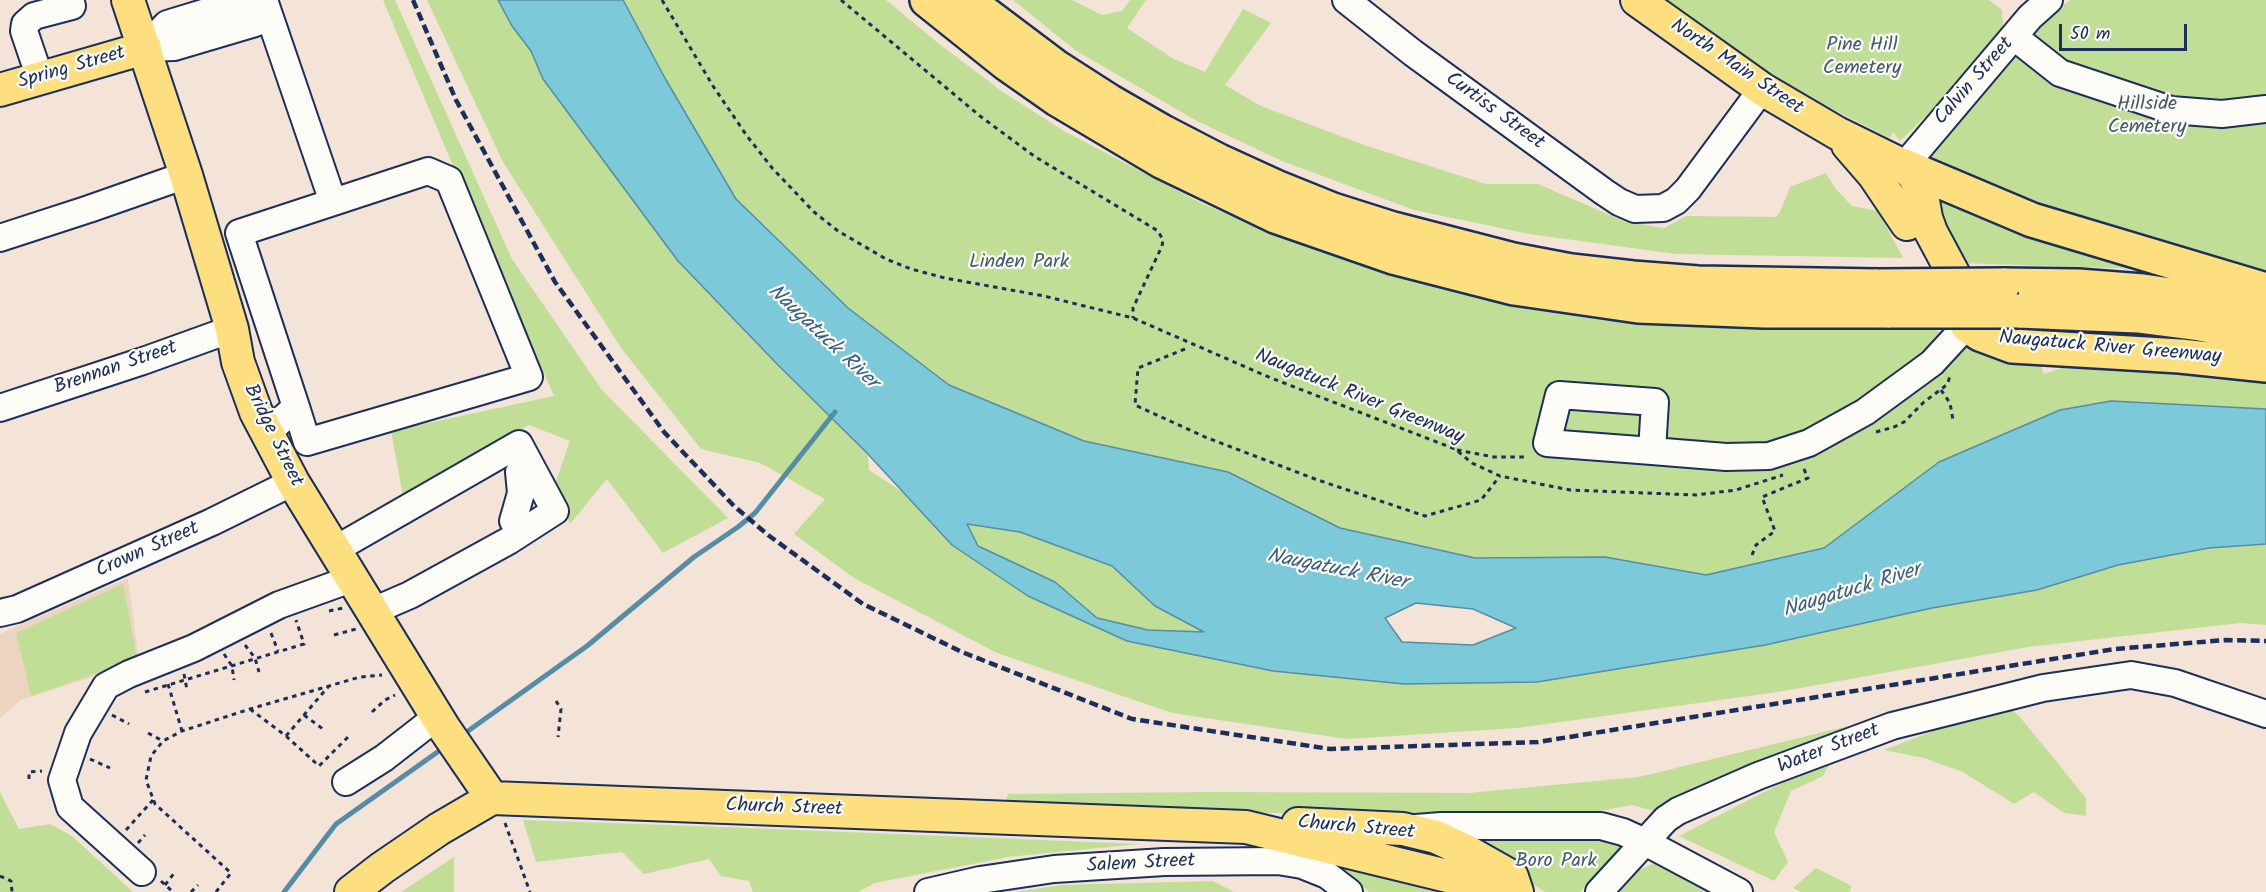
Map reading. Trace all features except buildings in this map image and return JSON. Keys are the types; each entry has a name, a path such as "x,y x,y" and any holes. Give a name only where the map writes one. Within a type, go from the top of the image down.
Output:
{"highway":[{"path":"927,0 999,58 1057,99 1163,162 1275,216 1384,254 1514,288 1638,306 1753,311 1884,299 2011,298 2200,324 2266,336"},
{"path":"967,0 1056,68 1164,132 1276,187 1333,210 1393,230 1513,260 1571,271 1884,299"},
{"path":"1904,166 2032,220 2266,290"},
{"path":"2011,298 2078,286 2143,291 2266,309"},
{"path":"1966,325 1980,334 2012,346 2180,356 2266,365"}],"main road":[{"name":"Bridge Street","path":"128,0 186,175 232,329 238,362 246,387 267,433 293,482 336,549 360,605 498,809"},
{"name":"North Main Street","path":"1636,0 1762,89 1837,134 1904,166"},
{"name":"Spring Street","path":"0,90 144,48"},
{"name":"North Main Street","path":"1837,134 1874,175 1907,224"},
{"path":"1904,166 1902,197 1907,224 1947,300 1966,325"},
{"path":"1904,166 1918,182 1931,232 1967,302 1969,313 1966,325"},
{"path":"351,892 401,855 498,809"},
{"name":"Church Street","path":"498,809 1246,827 1281,823 1403,829 1436,837 1496,867 1512,877 1517,892"},
{"name":"Church Street","path":"1246,827 1464,880 1492,892"}],"street":[{"path":"40,78 24,31 25,24 34,16 72,6 70,0"},
{"name":"Curtiss Street","path":"1346,0 1413,53 1604,192 1619,202 1635,208 1649,210 1663,208 1676,201 1688,189 1762,89"},
{"name":"Calvin Street","path":"1904,166 2030,17 2049,0"},
{"path":"144,48 174,47 255,23 260,1"},
{"path":"260,1 333,202"},
{"path":"2022,43 2060,73 2171,110 2222,114 2266,109"},
{"path":"428,171 449,180 529,377 308,442 296,407 239,233 428,171"},
{"path":"0,238 186,175"},
{"path":"1652,451 1750,458 1769,456 1809,442 1865,412 1914,378 1932,363 1966,325"},
{"name":"Brennan Street","path":"0,408 143,362 232,329"},
{"path":"267,433 296,407"},
{"path":"142,872 70,807 62,780 78,733 106,686 289,602 360,605 411,595 510,540 555,510 519,444 336,549"},
{"path":"377,526 391,529 504,469 519,472 532,493 529,510 439,566 411,595"},
{"name":"Crown Street","path":"0,613 17,609 212,522 293,482"},
{"name":"Water Street","path":"1599,892 1666,819 1678,811 1758,776 1892,726 2043,688 2132,675 2175,683 2266,714"},
{"path":"346,782 441,722"},
{"path":"1403,829 1441,826 1602,826 1623,832 1644,842 1739,892"},
{"name":"Salem Street","path":"928,892 980,880 1054,870 1164,862 1278,861 1302,865 1327,875 1349,892"}],"path":[{"name":"Naugatuck River Greenway","path":"662,0 713,86 773,169 814,212 838,231 886,259 911,269 1044,296 1133,318 1271,378 1455,449 1472,463 1500,476 1570,489 1696,495 1736,490 1785,475"},
{"path":"841,0 980,116 1034,156 1158,231 1162,246 1131,311 1133,318"},
{"path":"1185,349 1138,368 1135,405 1205,437 1315,479 1425,516 1481,500 1500,476"},
{"path":"1872,433 1894,428 1904,422 1948,383 1952,365"},
{"path":"1941,390 1950,403 1953,420"},
{"path":"1455,449 1494,457 1526,457"},
{"path":"1794,471 1812,463"},
{"path":"1752,555 1756,545 1776,531 1762,497 1808,478 1803,467"},
{"path":"121,678 141,692 169,686 304,644 289,602"},
{"path":"327,611 360,605 356,629 334,635"},
{"path":"224,633 255,658 259,672"},
{"path":"224,633 234,680"},
{"path":"158,662 169,686 182,731"},
{"path":"216,892 231,873 153,800 146,780 152,756 163,741 182,731 250,709 360,677 387,674"},
{"path":"286,736 329,686"},
{"path":"372,712 385,700 395,695"},
{"path":"555,701 561,709 558,737"},
{"path":"250,709 286,736 319,766 348,737 345,734"},
{"path":"304,715 323,729"},
{"path":"148,733 163,741"},
{"path":"112,845 153,800"},
{"path":"498,809 530,892"},
{"path":"165,885 175,872"},
{"path":"0,876 11,881 12,892"},
{"path":"191,892 198,885"}],"shaded area":[{"path":"128,578 139,662 21,700 0,718 0,634"}],"green space":[{"path":"383,0 395,0 512,259 602,390 728,518 663,553 607,479 570,524 555,484 570,441 529,425 403,496 391,431 554,396"},
{"path":"427,0 498,0 512,26 531,51 543,79 865,426 869,470 933,512 952,545 1127,641 1273,671 1404,684 1537,682 1765,645 1932,608 2037,590 2117,565 2209,548 2266,544 2266,625 2240,623 2028,647 1778,692 1517,728 1347,739 1172,713 997,653 854,578 794,534 825,499 760,463 701,449 621,348 503,162"},
{"name":"Linden Park","path":"623,0 886,0 1003,92 1064,131 1201,203 1291,241 1389,273 1476,297 1578,315 1653,323 1935,330 1994,360 2041,365 2044,374 2067,366 2109,367 2199,373 2266,381 2266,409 1939,462 1824,548 1706,575 1605,557 1475,558 1340,528 1228,472 1084,441 949,385 848,308 736,199 671,89"},
{"path":"1013,0 1072,0 1102,15 1122,11 1130,0 1146,0 1127,28 1174,59 1205,72 1243,9 1271,23 1225,85 1261,106 1367,146 1486,184 1538,184 1626,222 1664,228 1686,216 1776,217 1790,187 1826,173 1835,188 1852,206 1878,211 1903,258 1676,254 1529,234 1414,210 1282,161 1197,121 1075,50"},
{"name":"Pine Hill Cemetery","path":"1664,0 1989,0 2002,10 2003,28 1971,72 1900,141 1893,132 1890,138 1774,80 1671,9 1673,6"},
{"name":"Hillside Cemetery","path":"2070,0 2266,0 2266,282 2062,220 1927,162 1965,113 1995,82 2008,56 2038,26"},
{"path":"1933,189 2142,269 1957,263"},
{"path":"966,523 1020,532 1112,566 1155,606 1206,633 1148,630 1097,618 1055,582 978,546"},
{"path":"123,584 137,659 31,696 16,633"},
{"path":"2008,707 2020,717 2086,798 2086,816 2064,813 2034,792 2014,804 1963,772 1924,758 1884,750 1980,713"},
{"path":"1848,726 1658,812 1632,805 1561,818 1004,808 1008,794 1469,793 1639,777"},
{"path":"1834,756 1823,776 1791,791 1774,832 1788,862 1774,881 1679,836"},
{"path":"0,792 19,829 50,824 72,836 133,892 0,892"},
{"path":"523,820 1140,844 1008,857 875,883 858,892 753,892 749,881 721,876 709,859 644,874 622,852 536,862"},
{"name":"Boro Park","path":"1445,833 1613,833 1630,840 1580,892 1545,892 1487,854"},
{"name":"Boro Park","path":"1306,851 1466,892 1369,892 1348,872"},
{"path":"454,857 454,892 401,892 419,880"},
{"path":"1659,861 1718,892 1606,892 1616,880"},
{"path":"1816,868 1852,886 1849,892 1801,892 1793,888"},
{"path":"1213,881 1234,892 1014,892 1061,885"}],"water":[{"name":"Naugatuck River","path":"498,0 623,0 666,80 736,199 848,308 949,385 1084,441 1228,472 1340,528 1475,558 1605,557 1706,575 1824,548 1939,462 2060,410 2111,401 2266,409 2266,544 2209,548 2118,565 2037,590 1932,608 1765,645 1537,682 1404,684 1273,671 1127,641 1028,596 952,545 866,452 678,261 543,79 531,51 512,26","holes":["967,524 1020,532 1112,566 1155,606 1204,632 1148,630 1097,618 1055,582 978,546","1416,603 1473,609 1516,628 1473,645 1402,642 1385,618"]}],"waterway":[{"path":"461,736 587,646 694,557 755,513 835,412"},
{"path":"284,892 336,824 446,746"}],"railway":[{"path":"413,0 456,100 555,282 664,432 734,506 768,535 863,604 962,652 1132,719 1330,749 1538,742 2115,649 2226,640 2266,641"}]}
